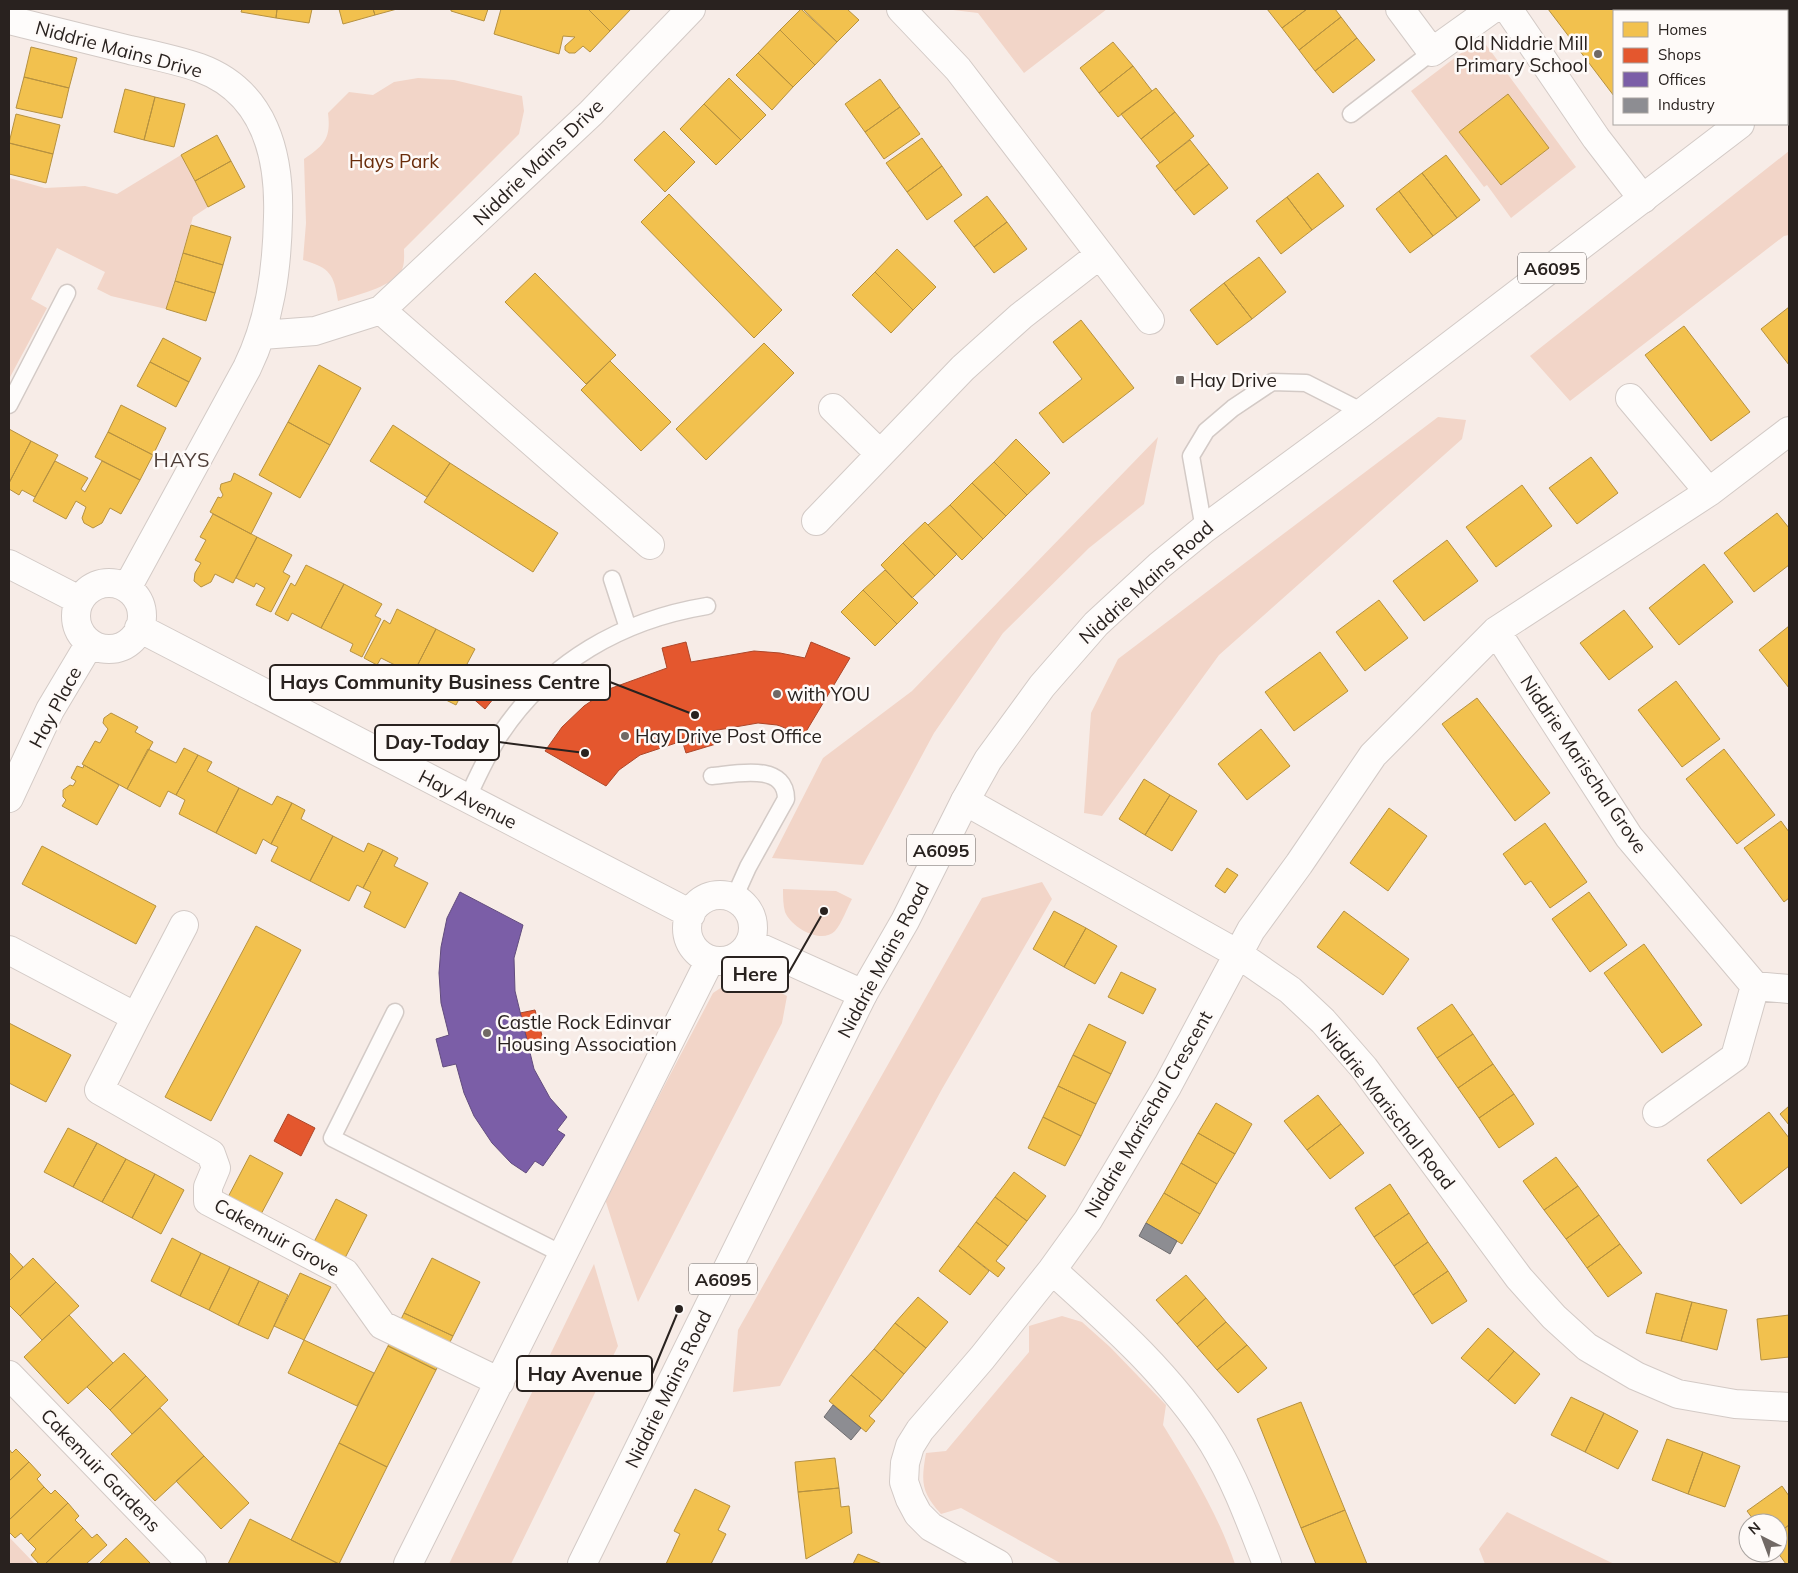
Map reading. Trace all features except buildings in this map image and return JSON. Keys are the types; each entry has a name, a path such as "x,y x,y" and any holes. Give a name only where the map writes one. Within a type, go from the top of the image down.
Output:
{"street":[{"name":"Niddrie Mains Drive","path":"262,335 315,331 381,310 591,113 690,9"},
{"path":"901,9 958,69 1098,256 1150,320"},
{"path":"1400,9 1432,52 1492,9"},
{"path":"1508,9 1596,138 1643,199"},
{"name":"Niddrie Mains Drive","path":"9,20 200,68 228,85 253,108 263,121 270,140 278,178 279,198 275,278 262,335 247,368 127,588"},
{"name":"Niddrie Mains Road","path":"582,1564 863,994 905,921 965,800 1007,732 1072,649 1122,600 1204,529 1363,412 1739,125"},
{"path":"816,521 936,394 992,341 1098,256"},
{"path":"381,310 650,544"},
{"path":"1630,398 1709,492"},
{"path":"833,408 880,454"},
{"path":"1238,954 1251,930 1300,864 1373,755 1496,631 1709,492 1788,433"},
{"path":"9,564 79,600"},
{"path":"100,584 119,584 127,588 135,596 140,606 142,617 134,637 118,648 108,649 90,643 78,628 76,609 79,600 92,587 100,584"},
{"name":"Hay Avenue","path":"139,628 690,914"},
{"name":"Niddrie Marischal Grove","path":"1496,631 1629,837 1755,986"},
{"name":"Hay Place","path":"9,798 50,710 90,643"},
{"name":"Niddrie Marischal Road","path":"965,800 1238,954 1290,990 1323,1021 1364,1068 1520,1278 1554,1317 1587,1347 1636,1376 1678,1394 1735,1404 1789,1407"},
{"path":"724,895 734,898 743,904 753,923 750,943 744,951 729,960 710,960 694,949 689,940 688,923 690,914 704,899 724,895"},
{"path":"9,950 136,1017 184,925"},
{"path":"750,943 863,994"},
{"name":"Niddrie Marischal Crescent","path":"998,1564 931,1527 918,1514 904,1482 905,1464 910,1446 920,1430 982,1358 1052,1270 1088,1220 1168,1085 1238,954"},
{"path":"408,1564 710,960"},
{"path":"1657,1113 1735,1056 1755,986 1789,989"},
{"name":"Cakemuir Grove","path":"136,1017 98,1090 211,1154 216,1168 208,1187 208,1201 345,1273 382,1325 500,1382"},
{"path":"1052,1270 1102,1313 1186,1405 1212,1442 1238,1488 1267,1564"},
{"name":"Cakemuir Gardens","path":"9,1375 192,1564"}],"lane":[{"path":"1351,114 1432,52"},
{"path":"9,405 67,293"},
{"path":"1204,529 1191,456 1206,431 1233,408 1272,382 1306,383 1363,412"},
{"path":"612,579 628,628"},
{"path":"467,799 500,735 533,694 554,673 578,655 628,628 659,616 707,606"},
{"path":"712,776 760,772 780,781 786,792 786,799 748,867 734,898"},
{"path":"395,1012 332,1138 562,1254"}],"green space":[{"path":"1107,9 1024,73 978,13 953,10"},
{"path":"1481,38 1576,167 1511,218 1487,185 1484,187 1411,91","holes":["1459,132 1549,148 1501,185"]},
{"name":"Hays Park","path":"418,78 454,80 522,96 524,111 519,134 404,249 403,266 401,272 396,277 372,290 338,301 335,284 329,273 319,266 303,260 306,223 304,159 322,145 327,135 328,113 349,92 373,95 394,82"},
{"path":"1789,151 1789,235 1784,236 1570,401 1530,356"},
{"path":"181,155 208,207 193,217 166,309 111,296 97,289 105,272 57,248 31,299 47,308 9,379 9,178 45,188 85,186 117,194"},
{"path":"1438,417 1466,420 1462,439 1219,655 1102,816 1084,813 1091,713 1118,659"},
{"path":"1158,437 1144,504 1089,548 1003,633 934,733 863,865 772,858 823,758 912,691"},
{"path":"1042,882 1052,899 942,1089 780,1386 733,1392 738,1330 982,898"},
{"path":"783,889 836,891 852,899 835,931 829,935 815,935 800,928 788,918 784,909"},
{"path":"750,976 787,996 782,1023 638,1302 605,1199 713,993 731,981"},
{"path":"594,1264 618,1346 511,1564 449,1564"},
{"path":"1062,1316 1082,1322 1110,1347 1166,1405 1163,1425 1212,1510 1235,1564 1062,1564 961,1508 941,1514 934,1506 924,1486 923,1472 926,1453 946,1451 1029,1352 1029,1326"},
{"path":"1507,1512 1615,1564 1485,1564 1479,1549"},
{"path":"9,1537 35,1564 9,1564"}],"place":[{"name":"Old Niddrie Mill Primary School","path":"1598,54"},
{"name":"Hay Drive","path":"1180,380"},
{"name":"with YOU","path":"777,694"},
{"name":"Hays Community Business Centre","path":"695,715"},
{"name":"Hay Drive Post Office","path":"625,736"},
{"name":"Day-Today","path":"585,753"},
{"name":"Here","path":"824,911"},
{"name":"Castle Rock Edinvar Housing Association","path":"487,1033"},
{"name":"Hay Avenue","path":"679,1309"}],"district":[{"name":"HAYS","path":"182,459"}]}
